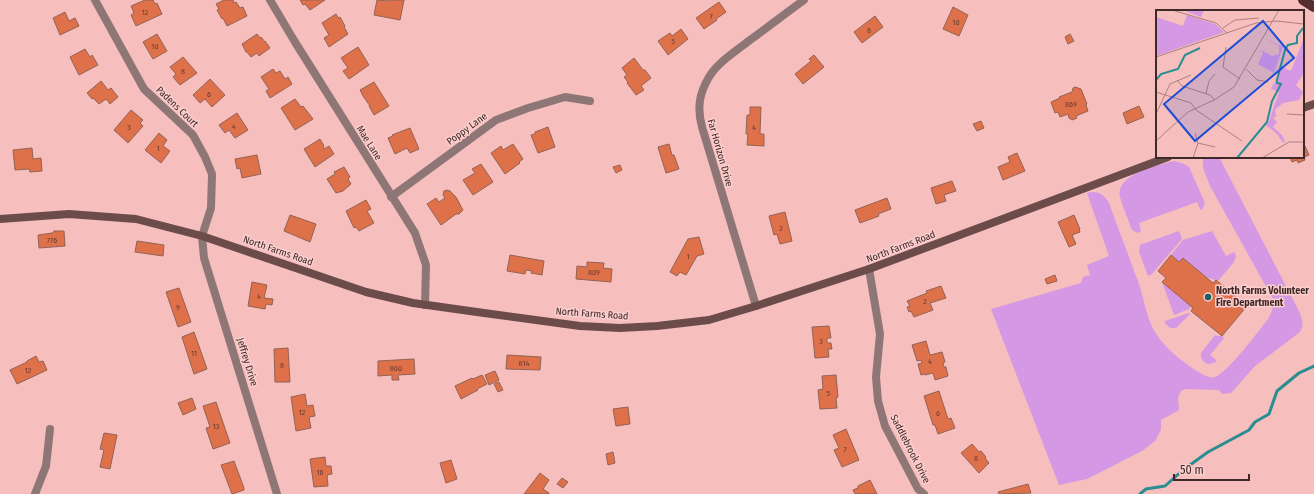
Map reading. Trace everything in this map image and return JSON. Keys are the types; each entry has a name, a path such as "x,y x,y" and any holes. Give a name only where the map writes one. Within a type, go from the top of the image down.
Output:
{"main road":[{"path":"1303,0 1314,7"},
{"path":"1304,108 1314,104"},
{"name":"North Farms Road","path":"0,219 69,214 136,219 202,236 366,292 425,305 580,326 620,328 657,326 709,320 756,306 869,269 1165,158"}],"street":[{"name":"Padens Court","path":"95,0 144,89 192,135 205,157 212,174 211,208 202,236"},
{"name":"Mae Lane","path":"270,0 294,42 415,233 426,265 425,305"},
{"name":"Far Horizon Drive","path":"756,306 698,113 704,86 709,76 716,68 733,52 804,0"},
{"name":"Poppy Lane","path":"392,197 496,120 528,108 565,97 590,101"},
{"name":"Jeffrey Drive","path":"202,236 204,258 277,494"},
{"name":"Saddlebrook Drive","path":"869,269 880,334 876,377 878,401 885,426 918,488 924,494"},
{"path":"35,494 46,466 50,429"}],"shaded area":[{"path":"1203,158 1220,158 1300,313 1302,323 1301,330 1255,366 1231,393 1222,394 1219,390 1186,389 1181,391 1178,398 1179,410 1161,420 1161,430 1155,441 1142,451 1087,479 1059,485 991,309 1081,283 1083,277 1090,275 1087,265 1109,256 1087,193 1097,192 1105,197 1109,203 1140,287 1149,318 1157,335 1170,350 1195,370 1210,377 1215,377 1221,374 1243,351 1268,319 1271,314 1273,299 1210,186 1203,168"},
{"path":"1175,161 1189,167 1205,203 1202,210 1197,202 1139,223 1141,231 1138,233 1132,230 1120,197 1120,189 1123,183 1137,173 1146,169"},
{"path":"1179,231 1182,239 1152,274 1148,276 1139,252 1140,245"},
{"path":"1212,231 1226,256 1234,252 1236,256 1234,262 1218,281 1206,277 1183,258 1179,262 1171,255 1183,240"},
{"path":"1162,282 1191,307 1174,315"},
{"path":"1189,313 1190,314 1176,328 1170,328 1165,323 1165,321"},
{"path":"1215,335 1222,336 1224,338 1210,355 1217,361 1208,364 1202,360 1201,353"}],"building":[{"path":"145,0 153,0 155,4 157,3 162,14 136,26 131,15 134,13 131,6"},
{"path":"224,0 233,0 234,3 236,2 240,8 243,7 247,16 227,26 217,10 219,9 216,4"},
{"path":"300,0 325,0 310,10 305,4 303,5"},
{"path":"377,0 404,0 400,20 374,15"},
{"path":"719,2 726,12 704,29 696,18"},
{"path":"953,7 968,15 959,36 943,29"},
{"path":"65,12 69,21 75,18 79,26 60,35 53,18"},
{"path":"336,14 338,18 340,17 348,34 329,47 324,38 329,35 322,23"},
{"path":"875,16 883,27 862,43 854,32"},
{"path":"681,29 688,39 668,55 658,41 670,33 672,36"},
{"path":"157,34 167,51 153,59 143,42"},
{"path":"257,34 270,48 259,56 257,53 251,57 246,52 242,44"},
{"path":"1070,34 1074,41 1068,44 1065,37"},
{"path":"358,47 369,65 349,79 343,71 348,68 341,58"},
{"path":"85,49 90,57 92,55 98,65 79,75 70,57"},
{"path":"814,55 824,67 803,84 795,74 811,61 809,59"},
{"path":"183,57 197,73 180,85 173,77 176,74 170,67"},
{"path":"634,58 651,78 641,86 644,90 636,95 627,83 628,82 624,77 627,75 622,68"},
{"path":"273,69 276,73 280,71 285,79 288,77 292,84 270,98 266,91 269,89 261,77"},
{"path":"210,79 225,95 212,107 205,99 200,103 193,95"},
{"path":"101,81 108,90 111,88 118,97 110,104 106,99 99,104 87,93"},
{"path":"374,82 389,106 374,115 360,90"},
{"path":"1075,87 1081,89 1088,111 1076,116 1077,118 1072,120 1069,118 1068,114 1060,117 1058,112 1055,113 1051,102 1072,92 1073,88"},
{"path":"295,99 301,107 303,106 313,119 295,130 281,108"},
{"path":"1139,106 1144,117 1127,124 1123,113"},
{"path":"750,107 761,107 760,134 764,134 764,146 747,145 747,115 750,115"},
{"path":"131,110 143,120 140,123 143,126 128,143 114,130"},
{"path":"237,113 248,130 235,138 229,130 225,133 219,125"},
{"path":"981,121 984,128 977,131 973,124"},
{"path":"548,127 555,147 538,153 531,135"},
{"path":"410,128 419,149 410,153 407,148 395,154 388,138"},
{"path":"159,133 167,140 163,146 170,151 161,163 145,150"},
{"path":"320,139 324,149 329,146 334,154 315,167 304,149"},
{"path":"513,144 523,159 505,174 491,153 501,146 503,150"},
{"path":"669,144 672,155 674,155 679,169 666,173 658,147"},
{"path":"1304,146 1309,155 1304,157"},
{"path":"32,148 33,159 41,158 42,171 30,172 29,169 15,170 13,150"},
{"path":"1017,153 1025,171 1003,180 998,167 1010,162 1008,157"},
{"path":"257,155 261,174 242,178 240,168 237,169 235,159"},
{"path":"1304,157 1305,160 1298,163 1297,160 1292,162 1290,158"},
{"path":"481,164 493,182 473,195 463,180 475,173 472,169"},
{"path":"620,165 622,170 616,173 613,167"},
{"path":"344,167 350,177 348,179 351,184 343,191 336,193 327,179 335,174 334,172"},
{"path":"952,181 956,191 944,195 946,201 936,204 931,188"},
{"path":"447,190 456,197 463,210 441,225 427,204 436,198 439,202 445,198 443,195 444,191"},
{"path":"887,198 891,209 878,214 879,216 860,223 855,210"},
{"path":"366,200 371,209 367,211 374,223 359,231 356,227 354,228 346,211"},
{"path":"785,212 792,241 780,244 777,234 774,235 769,216"},
{"path":"290,215 316,224 310,242 284,231"},
{"path":"1074,215 1080,232 1072,235 1076,244 1069,247 1058,222"},
{"path":"54,231 64,231 65,246 39,248 38,235 52,233"},
{"path":"699,237 704,254 697,256 686,275 680,272 677,276 670,272 688,239"},
{"path":"137,241 164,245 163,256 135,252"},
{"path":"510,255 544,261 542,275 531,273 532,271 526,270 525,274 507,271"},
{"name":"North Farms Volunteer Fire Department","path":"1171,255 1179,262 1183,258 1213,283 1216,280 1247,306 1222,336 1191,311 1193,308 1162,282 1166,278 1158,271"},
{"path":"587,262 604,263 603,268 612,269 611,282 576,279 577,266 587,267"},
{"path":"1055,275 1057,281 1047,284 1045,279"},
{"path":"252,282 267,285 264,298 273,299 272,305 266,304 265,309 248,306"},
{"path":"941,286 946,298 930,303 933,310 914,317 911,311 909,312 907,307 910,306 907,301 927,293 926,291"},
{"path":"179,288 191,322 178,327 166,292"},
{"path":"829,326 831,338 827,338 827,343 831,343 832,349 828,349 829,357 815,358 812,327"},
{"path":"194,332 207,369 194,374 182,337"},
{"path":"926,341 930,355 942,352 945,362 943,363 944,367 946,367 948,376 935,380 933,373 921,375 918,364 922,363 921,360 917,361 912,345"},
{"path":"288,348 290,382 275,382 274,349"},
{"path":"507,355 541,357 540,370 506,369"},
{"path":"36,356 39,362 43,361 47,370 17,384 10,370"},
{"path":"414,359 415,374 398,375 399,380 392,380 392,375 378,376 378,361"},
{"path":"495,371 499,380 489,385 485,375"},
{"path":"482,375 487,384 461,399 455,386"},
{"path":"836,375 838,397 836,398 837,408 820,409 818,390 823,389 822,376"},
{"path":"499,382 503,390 498,392 494,384"},
{"path":"939,391 948,419 951,418 955,428 938,434 935,425 933,425 924,396"},
{"path":"305,394 307,406 313,405 315,416 309,417 311,428 296,431 291,397"},
{"path":"192,398 196,409 183,415 178,403"},
{"path":"216,402 230,443 213,449 206,428 210,427 203,406"},
{"path":"628,407 630,424 616,426 613,409"},
{"path":"846,429 859,460 842,467 834,450 839,448 833,435"},
{"path":"104,433 117,435 110,469 100,467 104,450 100,449"},
{"path":"972,444 979,452 981,451 989,463 979,473 961,453"},
{"path":"613,452 615,463 608,465 606,454"},
{"path":"325,457 326,466 331,466 332,474 327,475 328,486 314,487 310,459"},
{"path":"451,460 457,479 446,483 440,463"},
{"path":"234,461 244,490 232,494 221,465"},
{"path":"540,473 549,480 543,489 549,494 524,494"},
{"path":"562,478 568,482 563,488 557,484"},
{"path":"870,480 877,494 855,494 853,490"},
{"path":"1028,484 1031,493 999,494 998,492"}],"waterway":[{"path":"1140,494 1146,489 1165,486 1183,470 1208,452 1249,430 1255,422 1269,414 1277,391 1299,373 1314,366"}],"place":[{"name":"North Farms Volunteer Fire Department","path":"1208,297"}]}
